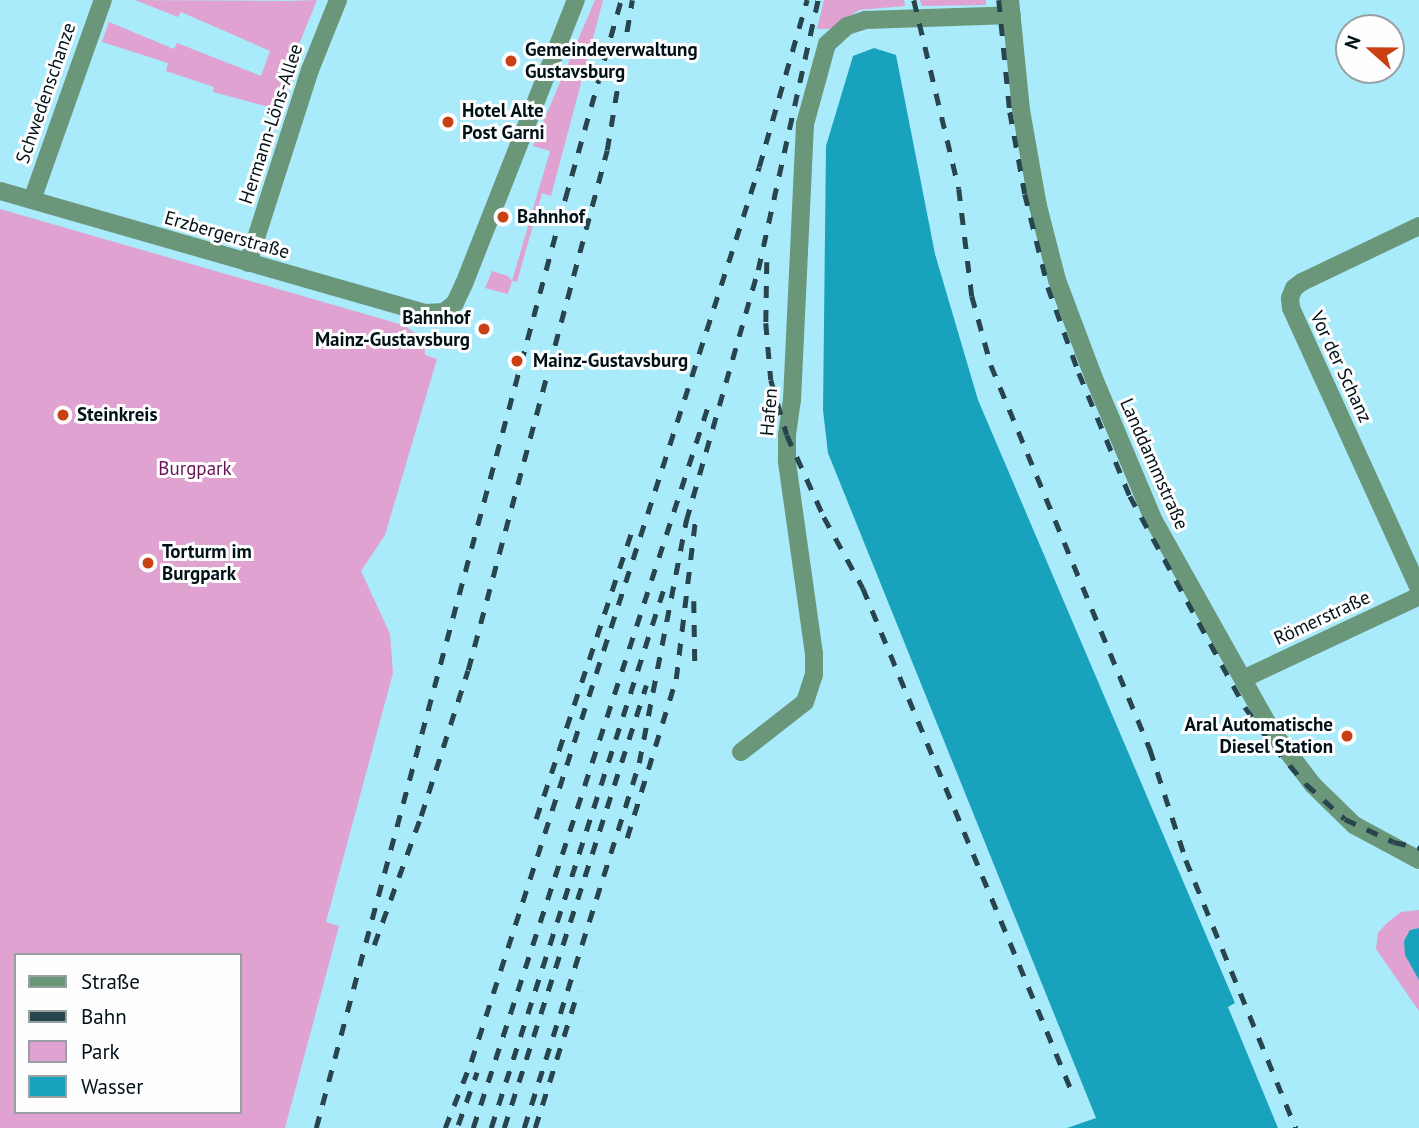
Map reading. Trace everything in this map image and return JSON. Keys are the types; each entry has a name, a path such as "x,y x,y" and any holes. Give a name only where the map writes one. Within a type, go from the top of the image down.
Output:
{"street":[{"name":"Schwedenschanze","path":"32,200 103,0"},
{"name":"Hermann-Löns-Allee","path":"248,263 313,62 338,0"},
{"name":"Erzbergerstraße","path":"0,191 425,313 444,312 455,303 464,284 576,0"},
{"name":"Hafen","path":"741,752 805,702 814,675 814,654 787,461 787,436 792,400 805,124 827,44 847,26 865,20 1011,7"},
{"name":"Landdammstraße","path":"1011,7 1021,110 1038,206 1057,280 1140,491 1272,731 1313,785 1354,825 1419,860"},
{"name":"Vor der Schanz","path":"1419,226 1302,282 1294,288 1290,299 1291,308 1419,589"},
{"name":"Römerstraße","path":"1243,679 1419,596"}],"green space":[{"path":"135,0 317,0 273,108 213,92 214,87 166,71 168,63 102,42 109,22 174,49 177,43 261,76 270,51 181,12 178,17"},
{"path":"595,0 603,0 551,196 542,193 517,282 512,281 550,151 533,146"},
{"path":"824,0 904,0 905,6 859,10 830,29 817,29"},
{"path":"920,0 986,0 986,5 922,6"},
{"name":"Burgpark","path":"0,209 403,325 424,339 425,355 437,359 385,535 361,571 390,634 393,673 326,922 339,926 285,1128 0,1128"},
{"path":"492,271 508,276 512,281 508,294 485,288"},
{"path":"1419,910 1419,928 1410,930 1419,980 1419,1011 1376,949 1378,933 1387,923 1401,912"}],"water":[{"path":"874,48 896,55 935,254 978,400 1235,1003 1228,1007 1278,1128 1067,1128 1096,1118 828,453 823,410 826,146 853,56"},
{"path":"1419,928 1419,980 1405,955 1404,941 1410,930"}],"railway":[{"path":"316,1128 565,199 621,0"},
{"path":"374,945 421,816 468,670 607,150 632,0"},
{"path":"445,1128 471,1062 759,167 807,0"},
{"path":"524,1128 639,763 686,521 758,270 818,0"},
{"path":"914,0 959,189 972,296 991,365 1150,749 1186,860 1296,1128"},
{"path":"999,0 1010,112 1025,194 1048,287 1079,373 1130,496 1245,707 1274,747 1306,784 1345,819 1394,842 1419,848"},
{"path":"767,262 766,323 771,380 787,435 824,517 863,588 1073,1094"},
{"path":"473,1128 708,406"},
{"path":"627,838 676,679 695,521"},
{"path":"536,819 633,527"},
{"path":"491,1128 663,591"},
{"path":"694,601 695,662"},
{"path":"504,1128 646,685"},
{"path":"535,1128 578,991"},
{"path":"458,1125 477,1072"}],"place":[{"name":"Gemeindeverwaltung Gustavsburg","path":"511,61"},
{"name":"Hotel Alte Post Garni","path":"448,122"},
{"name":"Bahnhof","path":"503,217"},
{"name":"Bahnhof Mainz-Gustavsburg","path":"484,329"},
{"name":"Mainz-Gustavsburg","path":"517,361"},
{"name":"Steinkreis","path":"63,415"},
{"name":"Torturm im Burgpark","path":"148,563"},
{"name":"Aral Automatische Diesel Station","path":"1347,736"}]}
